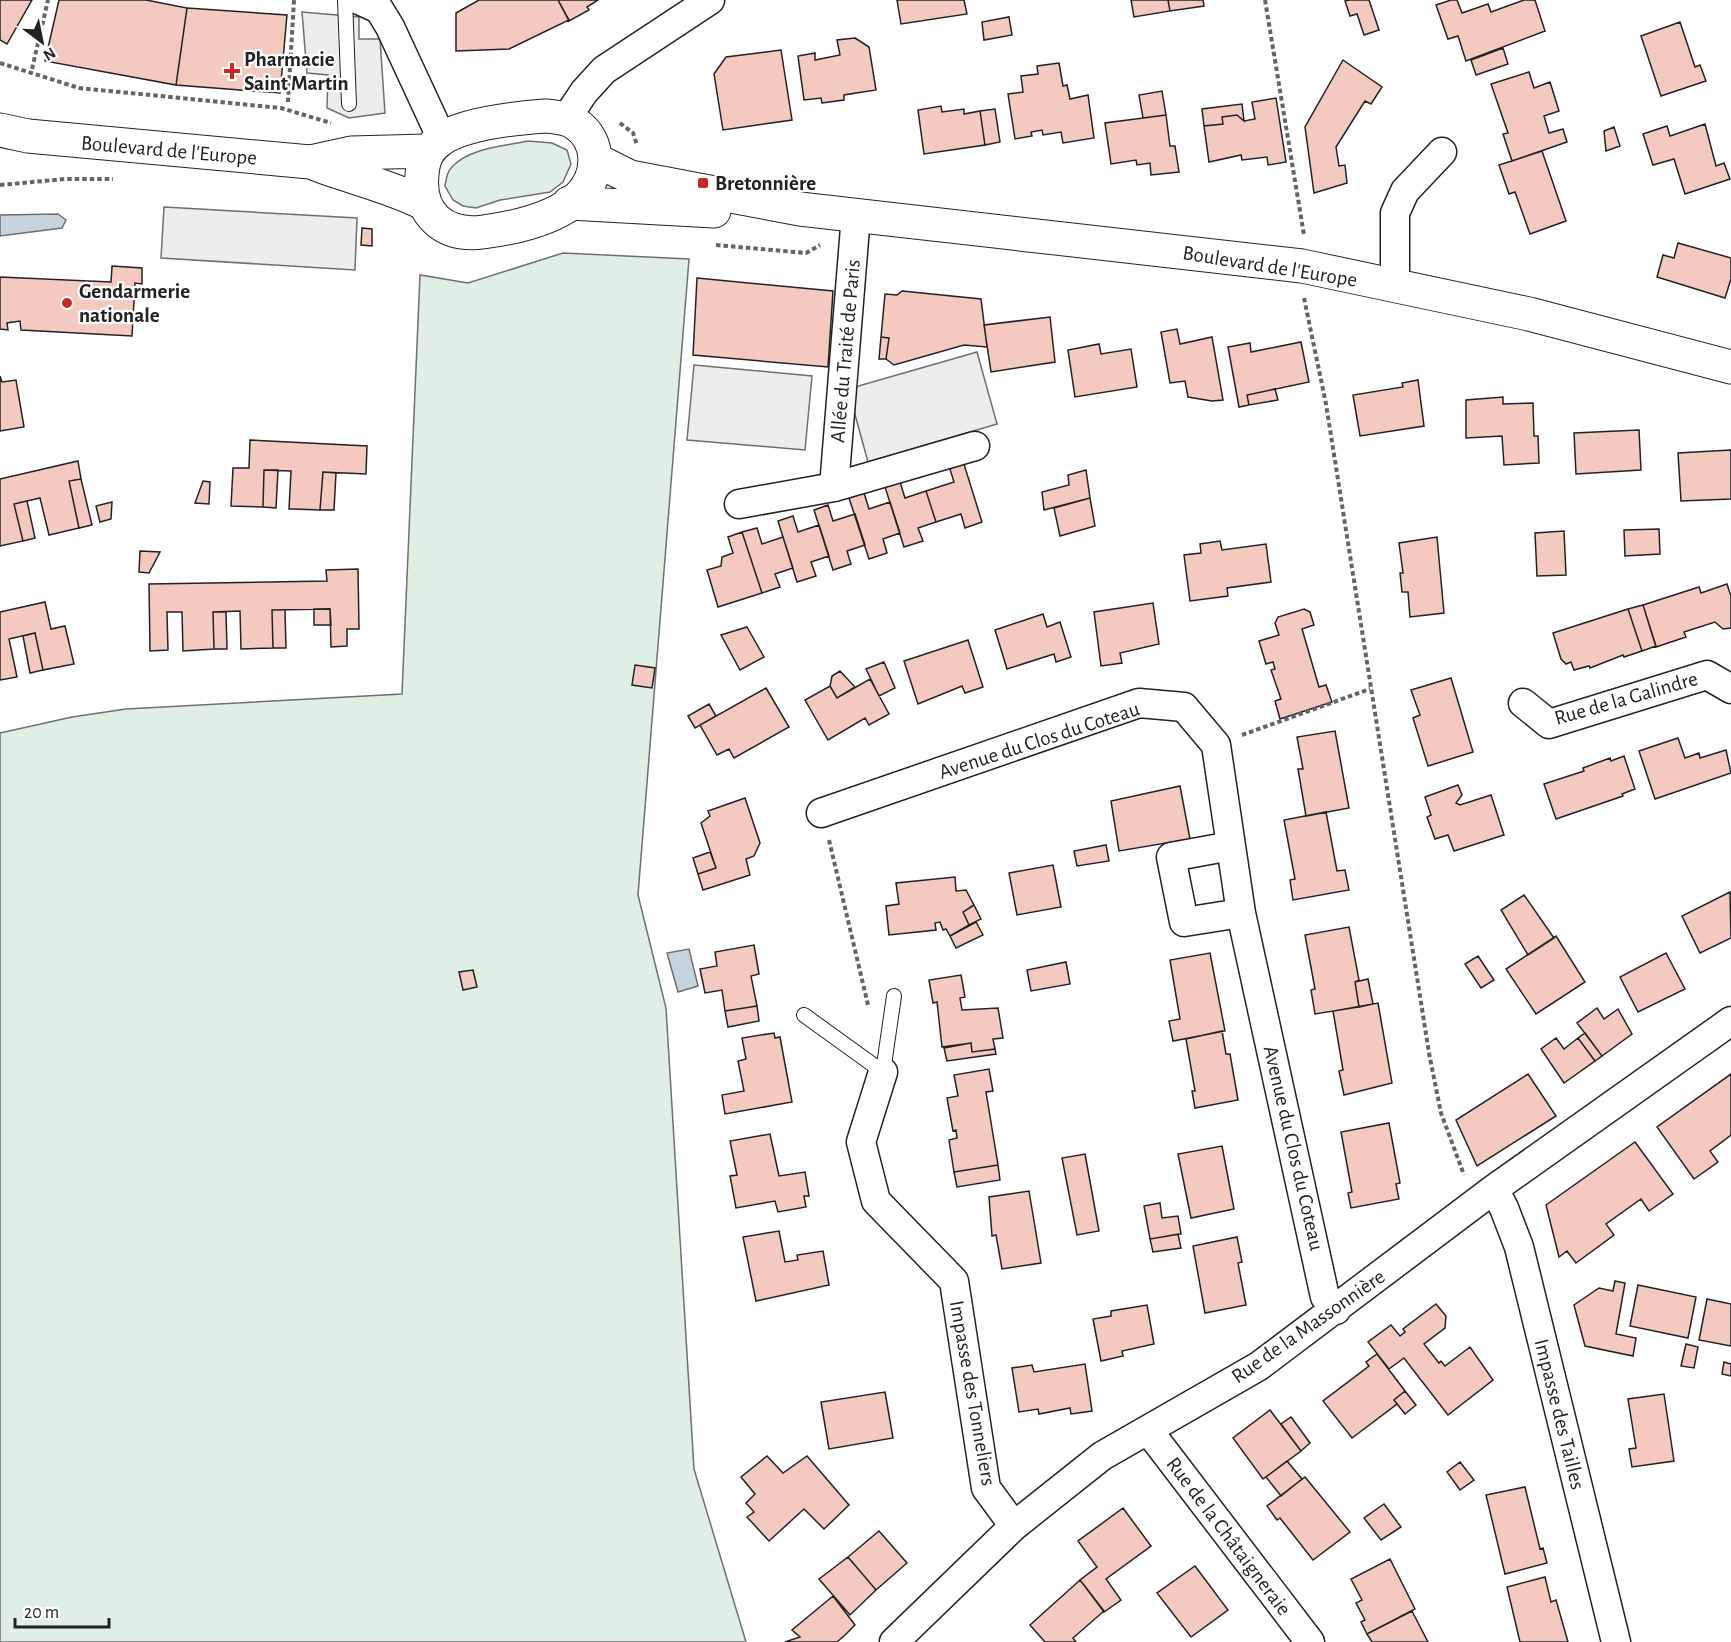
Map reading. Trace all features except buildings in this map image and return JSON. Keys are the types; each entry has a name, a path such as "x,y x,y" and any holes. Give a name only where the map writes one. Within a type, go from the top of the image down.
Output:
{"street":[{"path":"359,0 379,9 390,27 435,145"},
{"path":"566,119 584,92 604,70 701,2"},
{"path":"546,116 566,119 576,123 585,133 592,144 596,160 591,180 580,195 569,203 508,229 469,234 447,228 434,219 423,203 422,165 435,145 499,120 546,116"},
{"name":"Boulevard de l'Europe","path":"9,135 310,162 351,153 435,145"},
{"path":"1395,286 1395,213 1405,191 1442,152"},
{"name":"Boulevard de l'Europe","path":"596,160 630,177 800,210 1283,263 1529,314 1731,367"},
{"name":"Boulevard de l'Europe","path":"310,162 348,178 402,193 423,203"},
{"name":"Boulevard de l'Europe","path":"569,203 765,215 800,210"},
{"name":"Allée du Traité de Paris","path":"834,487 856,215"},
{"path":"739,504 834,487 975,446"},
{"name":"Rue de la Galindre","path":"1523,703 1549,724 1707,675 1731,689"},
{"name":"Avenue du Clos du Coteau","path":"821,813 1139,703 1184,707 1216,745 1241,913 1325,1297 1336,1310"},
{"path":"1231,846 1171,857 1184,922 1241,913"},
{"name":"Rue de la Massonnière","path":"894,1642 1014,1526 1102,1456 1259,1366 1485,1196 1731,1021"},
{"name":"Impasse des Tonneliers","path":"883,1072 861,1142 876,1201 954,1281 986,1488 1014,1526"},
{"name":"Impasse des Tailles","path":"1485,1196 1504,1208 1519,1247 1616,1642"},
{"name":"Rue de la Châtaigneraie","path":"1148,1430 1310,1642"}],"lane":[{"path":"345,0 349,104"},
{"name":"Impasse des Tonneliers","path":"883,1072 894,996"},
{"path":"804,1015 883,1072"}],"path":[{"path":"32,69 48,0"},
{"path":"288,102 294,0"},
{"path":"1265,0 1306,242"},
{"path":"0,63 79,88 281,108 333,124"},
{"path":"1302,293 1311,322 1326,404 1370,689 1441,1113 1485,1196"},
{"path":"1216,745 1370,689"},
{"path":"821,813 832,848 870,1016"}],"green space":[{"path":"528,141 552,143 567,150 571,164 563,182 550,192 500,200 476,208 463,206 453,200 445,186 451,168 458,161 487,149"},
{"path":"563,253 689,259 638,895 666,1008 694,1469 746,1642 0,1642 0,733 72,717 126,709 402,694 420,275 468,283"}],"shaded area":[{"path":"302,12 359,17 359,39 380,39 385,113 349,118 327,108 328,75 307,73"},
{"path":"164,207 357,218 355,270 161,258"},
{"path":"58,214 66,220 62,228 0,236 0,215"},
{"path":"977,352 997,424 868,462 848,389"},
{"path":"694,365 812,376 805,450 687,440"},
{"path":"689,949 698,986 678,992 667,953"}],"place":[{"name":"Pharmacie Saint Martin","path":"232,71"},
{"name":"Bretonnière","path":"703,183"},
{"name":"Gendarmerie nationale","path":"67,303"}]}
